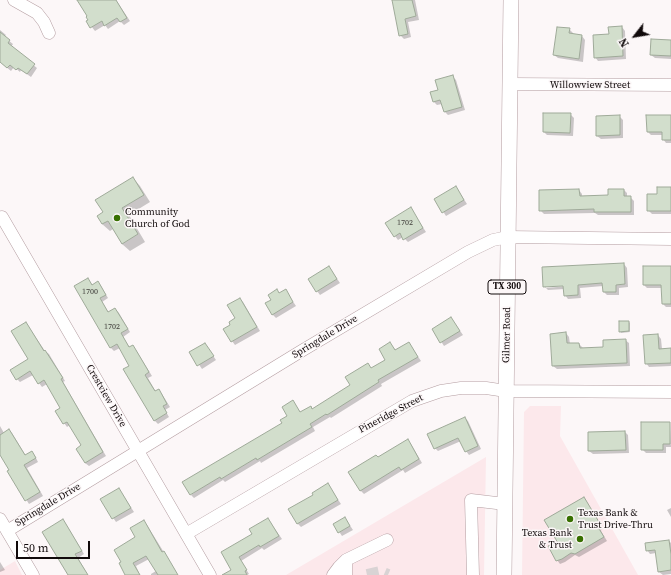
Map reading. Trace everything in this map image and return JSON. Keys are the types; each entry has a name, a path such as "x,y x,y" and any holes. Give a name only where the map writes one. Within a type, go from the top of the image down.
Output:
{"main road":[{"name":"Gilmer Road","path":"504,575 511,0"}],"street":[{"path":"14,0 36,13 44,22 49,33"},
{"name":"Willowview Street","path":"510,84 671,85"},
{"name":"Crestview Drive","path":"2,217 210,575"},
{"name":"Springdale Drive","path":"7,531 303,350 468,252 493,240 508,237 671,239"},
{"name":"Pineridge Street","path":"186,534 417,398 441,390 454,388 486,388 506,391 671,392"},
{"path":"473,575 471,500 505,504"},
{"path":"0,519 33,575"},
{"path":"333,575 339,566 346,560 387,540"},
{"path":"346,560 346,575"}],"shaded area":[{"path":"530,406 561,406 560,436 638,575 522,575 524,412"},
{"path":"486,457 484,575 286,575"},
{"path":"15,561 22,575 0,575 0,570"}],"building":[{"path":"77,0 116,0 127,18 120,22 117,18 104,26 102,21 90,28 86,21 88,20 86,17 87,16"},
{"path":"392,0 412,0 416,16 405,19 408,34 399,36"},
{"path":"622,26 623,56 594,58 593,35 609,34 608,27"},
{"path":"557,27 570,28 569,33 582,35 579,59 553,55"},
{"path":"0,32 10,40 8,43 35,64 27,74 18,68 16,70 10,65 7,68 0,62"},
{"path":"651,39 671,40 671,56 650,55"},
{"path":"453,75 462,107 444,112 440,100 433,102 430,92 438,90 435,80"},
{"path":"543,113 571,113 570,133 543,132"},
{"path":"620,115 620,135 596,136 596,116"},
{"path":"646,115 671,115 671,140 662,140 662,132 647,132"},
{"path":"133,177 144,195 122,208 138,234 122,244 108,221 102,224 97,216 103,212 95,200"},
{"path":"456,186 464,200 442,213 434,199"},
{"path":"657,187 671,187 671,211 647,211 647,194 657,194"},
{"path":"579,189 580,196 608,195 608,189 624,189 624,196 631,196 631,212 594,212 594,209 539,211 539,190"},
{"path":"411,207 423,228 403,240 400,233 394,237 385,223"},
{"path":"624,263 625,284 616,285 616,292 603,292 602,283 578,285 578,295 564,296 563,286 543,287 542,267"},
{"path":"329,266 337,279 316,292 308,279"},
{"path":"643,266 671,266 671,304 662,304 661,285 643,285"},
{"path":"88,278 92,285 98,281 106,295 100,298 108,312 115,308 128,329 121,333 129,347 133,345 149,372 145,375 155,391 159,389 167,404 163,406 167,413 154,421 123,369 129,366 117,344 110,348 74,286"},
{"path":"277,289 279,293 286,289 293,302 272,315 265,303 271,300 268,295"},
{"path":"240,298 257,327 231,342 223,329 230,325 229,322 235,318 227,305"},
{"path":"451,317 460,331 440,343 432,329"},
{"path":"619,321 629,321 629,331 619,332"},
{"path":"26,322 63,378 61,379 103,452 85,463 76,449 81,445 67,422 63,424 55,411 60,408 44,380 38,384 30,371 16,380 10,370 28,359 11,331"},
{"path":"566,332 567,343 579,343 580,348 603,347 603,340 626,339 627,363 552,366 550,334"},
{"path":"658,334 659,349 671,348 671,363 645,364 643,335"},
{"path":"390,342 395,350 409,342 418,357 378,380 379,382 310,424 312,427 257,460 256,458 221,479 220,477 190,495 182,482 282,423 280,420 287,416 282,407 293,400 300,412 311,406 312,409 350,385 345,377 368,363 371,368 385,360 379,349"},
{"path":"205,343 214,356 197,366 189,352"},
{"path":"465,417 478,446 465,452 458,438 434,449 427,434"},
{"path":"641,422 670,422 670,444 663,444 663,450 641,450"},
{"path":"9,429 25,455 32,451 36,458 24,465 40,492 25,501 7,471 9,470 0,455 0,435"},
{"path":"625,431 626,450 588,451 588,432"},
{"path":"408,439 419,459 401,470 399,467 360,491 348,472 376,455 378,457"},
{"path":"328,483 338,500 297,524 288,509 313,495 312,493"},
{"path":"119,488 131,508 112,519 100,499"},
{"path":"584,497 599,522 598,527 604,537 575,554 571,553 556,561 548,546 558,543 544,520"},
{"path":"345,517 350,526 338,533 333,524"},
{"path":"268,518 279,536 260,547 259,545 239,557 247,570 245,571 247,575 222,575 231,570 221,552 252,534 249,529"},
{"path":"63,519 82,551 75,554 88,575 68,575 42,532"},
{"path":"144,520 162,552 164,551 178,575 158,575 146,556 133,563 140,575 125,575 119,563 121,562 114,550 135,537 130,528"},
{"path":"669,540 671,570 658,572 655,550 646,551 645,543"}],"tunnel":[{"path":"367,575 381,572 388,575"}],"place":[{"name":"Community Church of God","path":"117,218"},
{"name":"Texas Bank & Trust Drive-Thru","path":"570,519"},
{"name":"Texas Bank & Trust","path":"580,539"}]}
